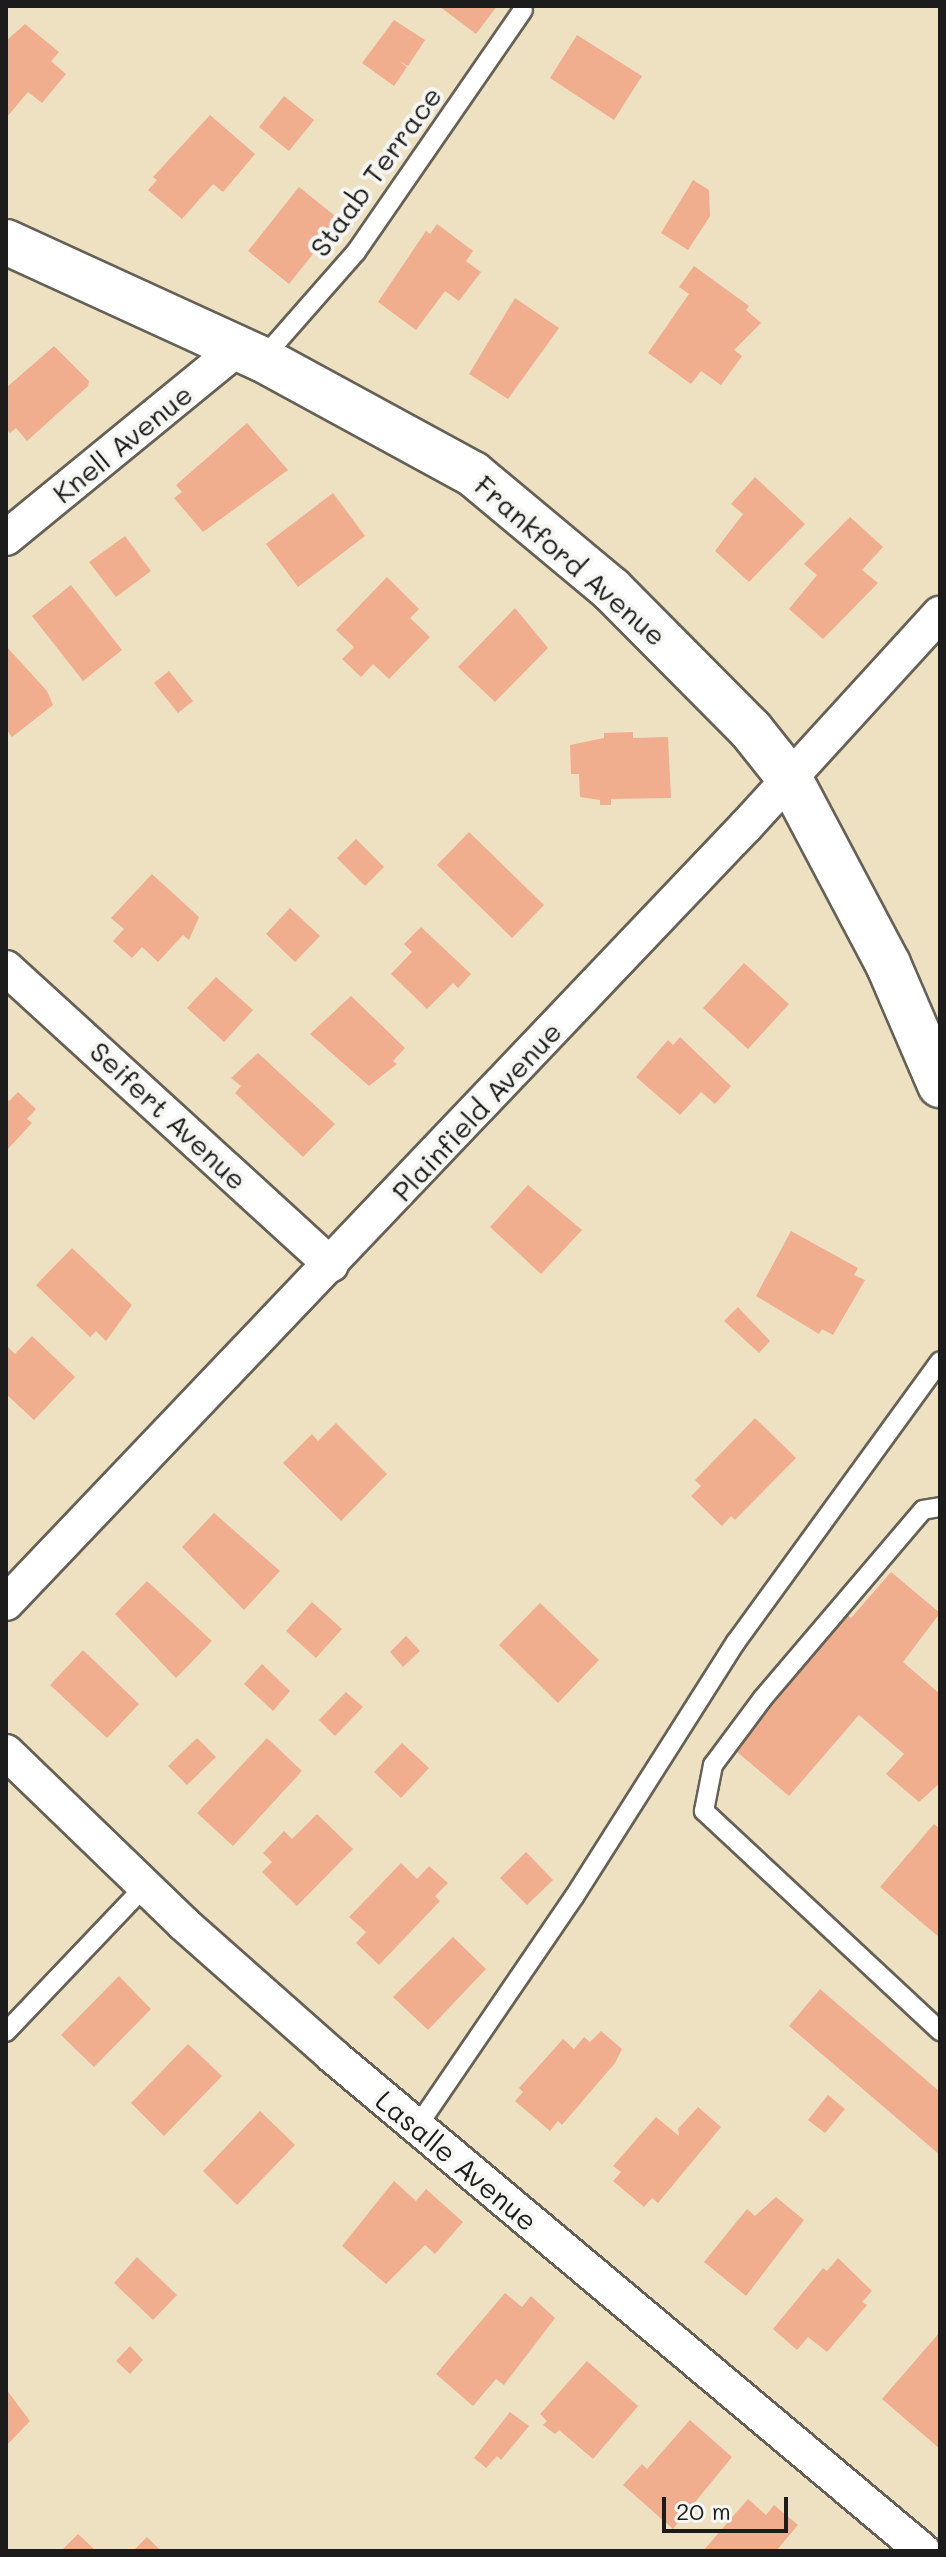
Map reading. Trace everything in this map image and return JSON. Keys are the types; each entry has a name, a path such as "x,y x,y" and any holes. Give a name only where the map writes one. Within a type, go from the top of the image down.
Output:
{"street":[{"name":"Frankford Avenue","path":"6,242 250,353 473,474 674,649 790,779 888,964 940,1085"},
{"name":"Knell Avenue","path":"6,538 250,353"},
{"name":"Plainfield Avenue","path":"6,1603 331,1265 790,779 940,614"},
{"name":"Seifert Avenue","path":"6,968 331,1265"},
{"name":"Lasalle Avenue","path":"6,1752 145,1886 417,2127 923,2551"}],"lane":[{"name":"Staab Terrace","path":"250,353 356,252 523,10"},
{"path":"417,2127 574,1897 736,1642 940,1361"},
{"path":"940,1507 923,1510 763,1698 713,1765 704,1811 940,2031"},
{"path":"6,2032 145,1886"}],"building":[{"path":"439,6 497,6 476,34"},
{"path":"394,20 425,40 408,66 399,61 407,67 394,86 362,63"},
{"path":"25,24 59,52 51,61 66,74 42,103 28,92 6,118 6,41"},
{"path":"577,35 642,76 614,120 550,78"},
{"path":"284,96 314,120 289,151 259,127"},
{"path":"210,115 255,154 223,192 213,184 182,219 148,190 157,180 153,177"},
{"path":"693,180 709,190 710,216 688,250 661,233"},
{"path":"299,187 340,220 289,284 248,251"},
{"path":"437,224 473,251 466,261 481,272 459,301 445,291 416,330 378,302 426,231 430,234"},
{"path":"694,266 749,306 746,310 761,323 734,350 742,356 721,385 701,371 691,384 648,353 689,294 679,287"},
{"path":"515,298 559,328 508,399 469,374"},
{"path":"54,346 89,381 88,386 27,441 16,428 10,433 6,429 6,388"},
{"path":"247,423 288,470 203,532 174,498 182,492 176,485"},
{"path":"755,477 805,524 749,582 715,551 743,514 731,504"},
{"path":"333,493 365,536 298,587 266,544"},
{"path":"850,517 883,547 862,570 878,583 823,639 789,609 817,575 804,564"},
{"path":"125,536 151,571 116,597 89,562"},
{"path":"387,577 419,609 410,618 430,637 389,679 373,664 361,677 342,659 354,647 336,630"},
{"path":"71,585 122,650 83,681 32,616"},
{"path":"515,608 548,648 495,702 458,667"},
{"path":"6,646 47,691 53,705 12,737 6,729"},
{"path":"169,671 193,701 178,713 154,683"},
{"path":"633,732 633,738 668,737 671,798 611,799 611,805 600,805 600,800 580,797 579,774 571,774 570,745 604,738 604,733"},
{"path":"469,832 544,905 512,938 437,865"},
{"path":"356,839 384,867 365,886 337,858"},
{"path":"152,874 199,917 189,940 183,935 158,962 142,947 132,958 113,941 124,929 111,918"},
{"path":"290,908 320,936 295,962 266,934"},
{"path":"421,927 471,974 458,988 453,983 427,1009 391,974 412,952 404,944"},
{"path":"744,963 789,1004 748,1049 703,1008"},
{"path":"216,977 253,1010 224,1042 187,1008"},
{"path":"351,996 405,1048 393,1061 397,1064 369,1086 310,1034"},
{"path":"680,1037 731,1086 715,1104 701,1092 680,1115 636,1077 668,1040 673,1045"},
{"path":"258,1053 335,1124 303,1157 235,1093 241,1086 231,1078"},
{"path":"18,1092 36,1109 27,1119 32,1123 6,1151 6,1098 9,1101"},
{"path":"528,1185 582,1230 541,1274 490,1227"},
{"path":"791,1231 858,1268 854,1275 865,1280 833,1335 822,1329 819,1334 756,1296"},
{"path":"72,1248 132,1305 106,1341 96,1331 90,1337 36,1285"},
{"path":"738,1307 770,1341 759,1353 724,1321"},
{"path":"32,1336 75,1377 34,1420 6,1394 6,1345 15,1354"},
{"path":"755,1418 796,1458 735,1520 731,1516 722,1526 691,1496 701,1486 695,1480"},
{"path":"336,1423 387,1474 341,1521 283,1463 312,1434 318,1441"},
{"path":"214,1513 280,1571 244,1610 182,1547"},
{"path":"891,1572 940,1613 903,1662 940,1694 940,1783 919,1802 886,1774 904,1754 859,1715 789,1796 736,1751 846,1614 851,1618"},
{"path":"147,1581 212,1641 176,1678 115,1614"},
{"path":"312,1602 342,1629 316,1658 286,1631"},
{"path":"540,1603 599,1660 558,1703 499,1645"},
{"path":"406,1636 420,1651 403,1667 390,1652"},
{"path":"83,1650 139,1704 107,1738 50,1685"},
{"path":"262,1664 290,1691 273,1711 244,1684"},
{"path":"346,1692 363,1707 335,1736 319,1720"},
{"path":"197,1738 216,1757 187,1785 168,1766"},
{"path":"267,1738 302,1771 233,1846 197,1813"},
{"path":"402,1743 429,1768 401,1798 374,1772"},
{"path":"317,1814 353,1849 297,1906 262,1872 272,1862 263,1853 284,1831 292,1839"},
{"path":"934,1824 940,1829 940,1938 880,1887"},
{"path":"526,1852 553,1880 527,1905 500,1878"},
{"path":"401,1863 417,1879 429,1866 448,1883 435,1896 440,1901 379,1965 356,1943 366,1932 349,1917"},
{"path":"453,1937 486,1969 428,2030 393,1997"},
{"path":"119,1976 151,2009 94,2067 61,2035"},
{"path":"820,1989 940,2092 940,2155 789,2026"},
{"path":"601,2031 622,2049 615,2063 562,2125 558,2121 550,2131 515,2101 523,2092 519,2088 563,2039 574,2049 584,2037 590,2042"},
{"path":"188,2044 222,2076 164,2136 131,2103"},
{"path":"828,2095 845,2109 825,2133 808,2120"},
{"path":"698,2107 721,2127 658,2203 652,2198 644,2207 613,2181 621,2172 613,2166 656,2117 679,2136 678,2129"},
{"path":"260,2111 295,2145 237,2205 203,2171"},
{"path":"394,2181 416,2201 426,2189 463,2222 435,2254 425,2245 386,2284 342,2246"},
{"path":"776,2197 804,2220 746,2296 704,2262 747,2209 755,2216"},
{"path":"137,2257 177,2295 153,2320 114,2283"},
{"path":"838,2258 872,2291 862,2302 867,2305 827,2352 808,2337 797,2350 773,2329 823,2268 827,2271"},
{"path":"505,2293 522,2307 531,2296 555,2318 504,2385 496,2379 473,2406 436,2374"},
{"path":"940,2332 940,2449 882,2399"},
{"path":"130,2346 143,2360 130,2374 116,2361"},
{"path":"587,2361 638,2406 593,2459 559,2430 555,2434 543,2425 547,2421 540,2414"},
{"path":"6,2389 30,2421 6,2446"},
{"path":"510,2412 529,2426 501,2460 497,2456 486,2468 474,2458"},
{"path":"690,2420 732,2457 673,2529 623,2485 642,2464 647,2469"},
{"path":"748,2499 766,2515 774,2505 798,2525 776,2551 703,2551"},
{"path":"78,2534 96,2551 61,2551"},
{"path":"147,2537 161,2551 133,2551"}]}
